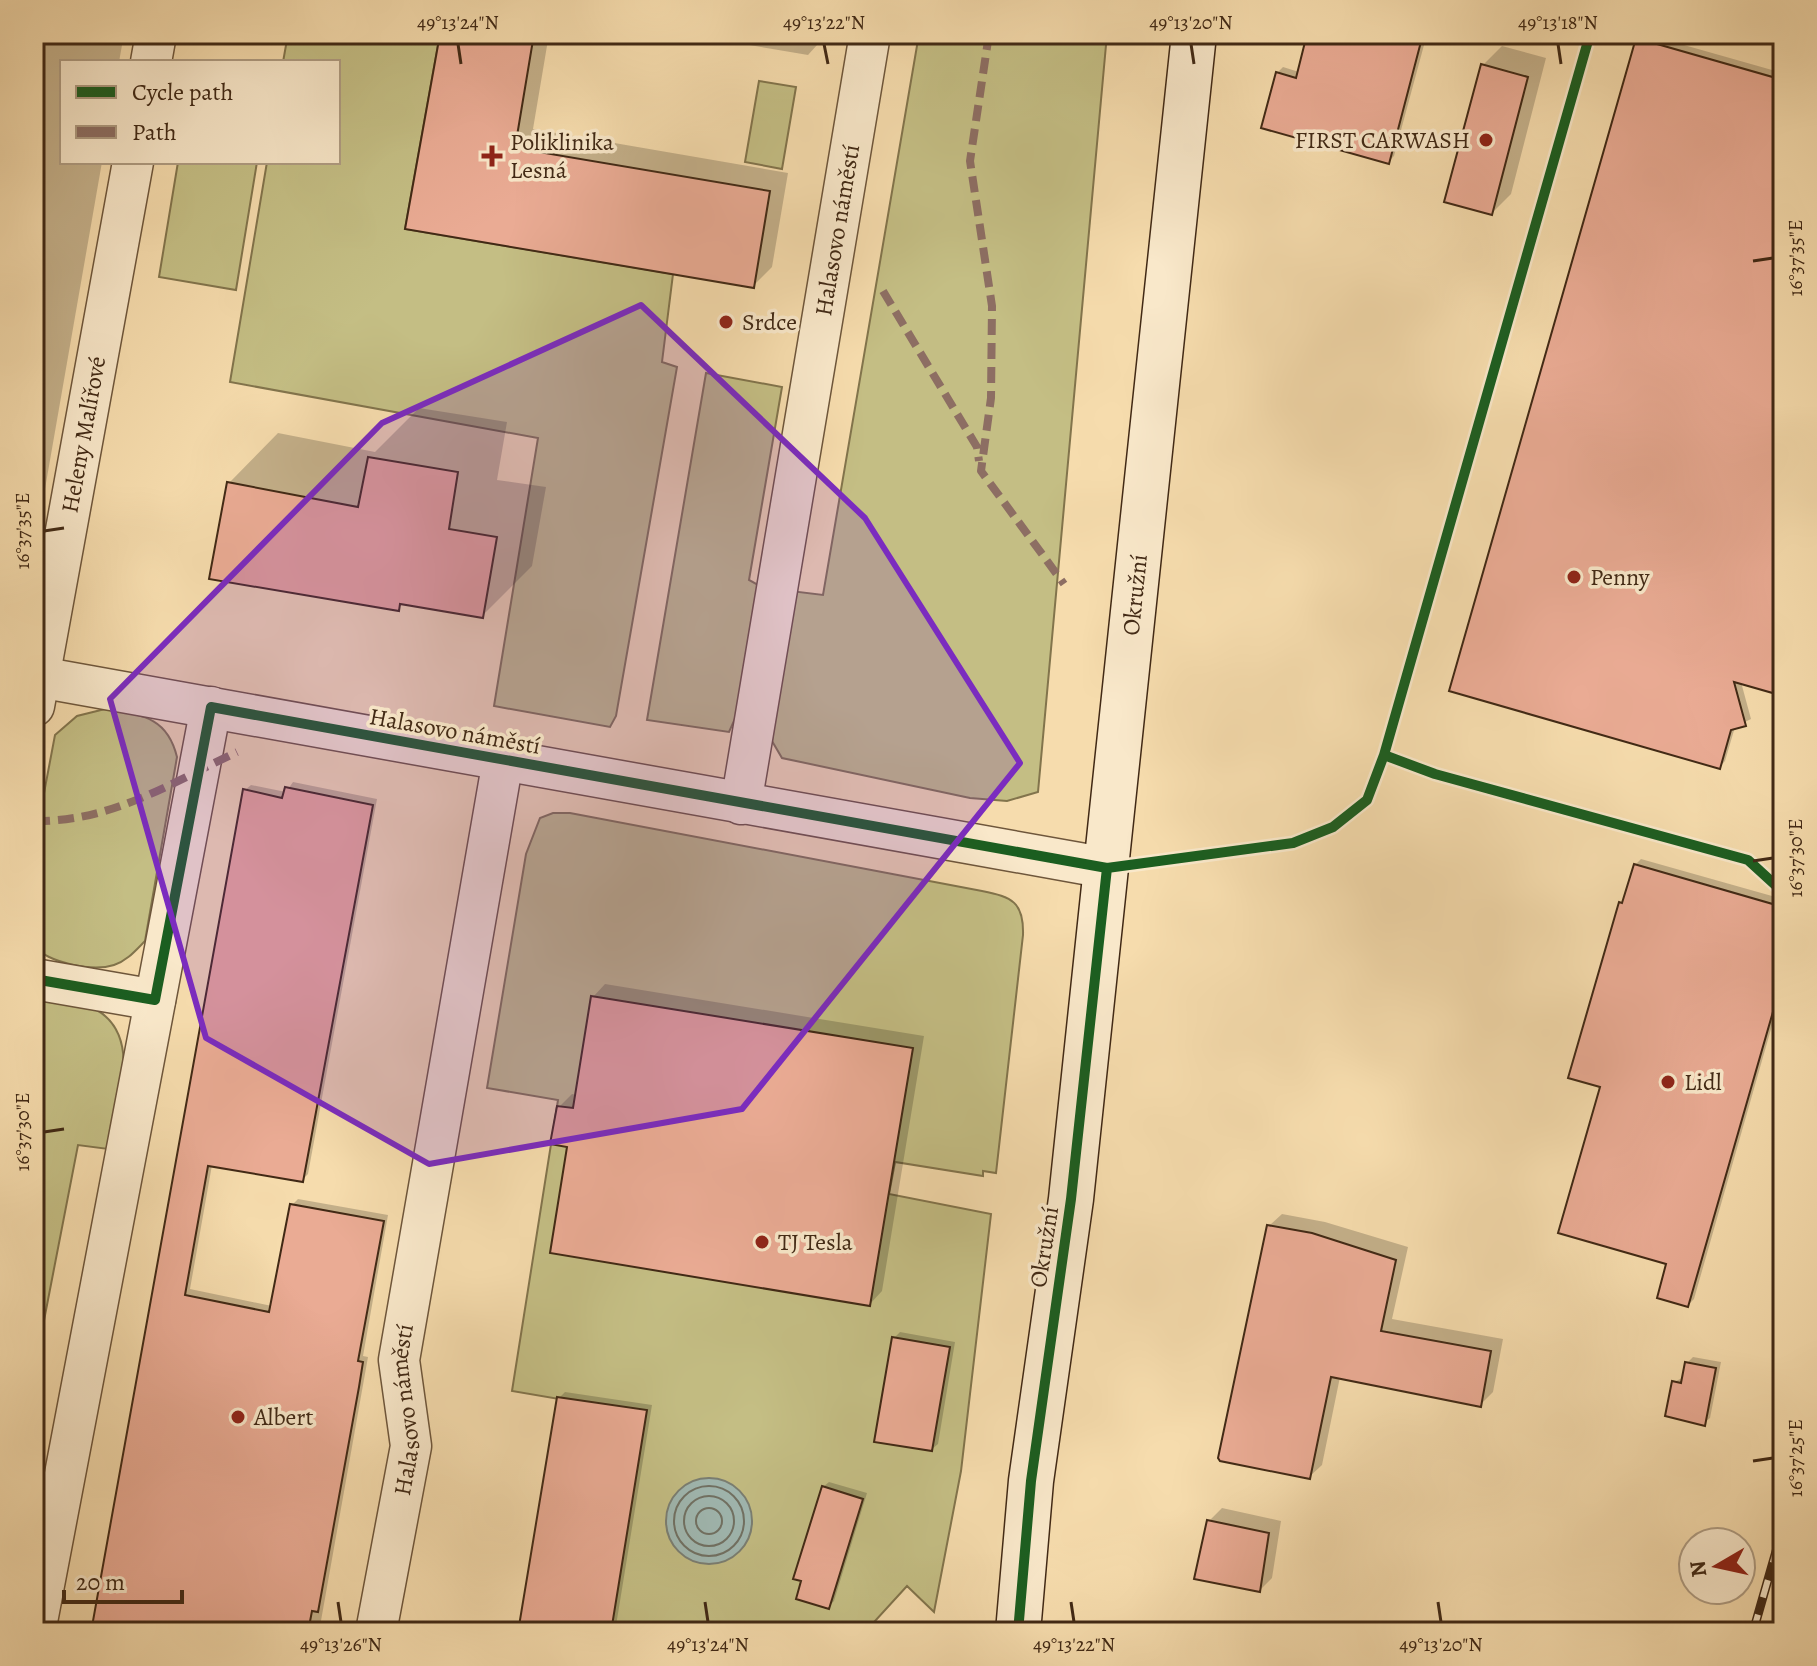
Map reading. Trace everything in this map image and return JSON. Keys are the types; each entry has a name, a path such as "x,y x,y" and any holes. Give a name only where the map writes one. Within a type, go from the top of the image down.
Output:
{"street":[{"path":"151,60 156,34"},
{"name":"Halasovo náměstí","path":"741,804 870,34"},
{"name":"Okružní","path":"1018,1632 1031,1481 1071,1199 1107,868 1122,691 1194,34"},
{"name":"Heleny Malířové","path":"37,692 133,164"},
{"name":"Halasovo náměstí","path":"37,692 211,707 1107,868"},
{"path":"35,1632 211,707"},
{"name":"Halasovo náměstí","path":"376,1632 411,1446 399,1360 503,760"},
{"path":"34,979 155,1000"}],"highlighted area":[{"path":"641,305 865,518 1020,763 742,1109 429,1164 206,1038 110,699 382,423"}],"shaded area":[{"path":"288,34 440,34 405,229 673,274 662,362 677,367 616,716 610,727 494,706 538,438 230,382 267,164 340,164 340,60 283,60"},
{"path":"919,34 1107,34 1038,792 1007,801 970,798 782,758 772,741 791,591 823,595"},
{"path":"759,81 796,87 782,169 745,162"},
{"path":"178,164 257,164 236,290 159,277"},
{"path":"706,373 782,387 749,580 760,586 738,712 729,732 647,720"},
{"path":"105,709 141,716 159,725 173,743 177,757 145,941 119,963 94,967 60,961 34,946 34,846 55,735 77,716"},
{"name":"TJ Tesla","path":"553,813 570,813 982,891 1008,899 1018,908 1023,935 996,1173 983,1171 983,1176 895,1162 889,1194 991,1214 961,1471 934,1612 907,1586 865,1632 581,1632 618,1409 512,1391 558,1100 487,1088 526,854 540,818"},
{"path":"34,993 88,1006 110,1021 119,1036 123,1073 108,1149 78,1145 34,1372"}],"water":[{"path":"709,1478 726,1481 740,1490 749,1504 752,1521 749,1538 740,1552 726,1561 709,1564 692,1561 678,1552 669,1538 666,1521 669,1504 678,1490 692,1481"}],"building":[{"name":"Poliklinika Lesná","path":"440,34 534,34 515,148 770,191 754,288 405,229"},
{"path":"1307,34 1423,34 1389,164 1261,128 1276,72 1296,78"},
{"path":"1636,38 1783,80 1783,696 1734,682 1746,726 1731,730 1720,769 1449,691"},
{"name":"FIRST CARWASH","path":"1481,64 1528,77 1492,215 1444,202"},
{"path":"368,457 458,472 449,529 497,537 483,618 400,604 399,611 209,579 227,482 358,507"},
{"path":"285,787 373,805 303,1182 208,1166 185,1295 269,1312 290,1204 384,1221 358,1361 363,1362 359,1387 318,1612 312,1611 308,1632 91,1632 243,789 282,798"},
{"name":"Lidl","path":"1634,864 1783,907 1783,977 1688,1307 1657,1298 1666,1264 1558,1233 1600,1087 1568,1078 1619,902 1622,903"},
{"name":"TJ Tesla","path":"591,996 913,1048 870,1306 550,1253 567,1147 550,1144 557,1106 573,1108"},
{"path":"1267,1225 1312,1233 1396,1260 1381,1331 1491,1351 1481,1407 1331,1377 1310,1479 1220,1461 1218,1458"},
{"path":"892,1337 950,1347 932,1451 874,1442"},
{"path":"1685,1362 1716,1368 1705,1426 1665,1416 1672,1381 1681,1383"},
{"path":"557,1397 647,1410 611,1632 518,1632"},
{"path":"822,1486 863,1499 829,1609 796,1599 801,1581 793,1579"},
{"path":"1207,1520 1269,1533 1260,1592 1194,1579"}],"railway":[{"path":"1753,1632 1783,1527"},
{"path":"1777,1632 1783,1611"}],"marked path":[{"path":"989,34 970,161 992,306 991,398 981,471 1064,584"},
{"path":"883,291 977,447 979,461"},
{"path":"34,821 62,820 114,808 237,752"}],"cycle path":[{"path":"34,979 155,1000 211,707 1107,868 1293,843 1333,827 1367,800 1384,755 1590,34"},
{"path":"1384,755 1435,774 1748,860 1783,892"},
{"path":"1018,1632 1031,1481 1071,1199 1107,868"}],"place":[{"name":"FIRST CARWASH","path":"1486,140"},
{"name":"Poliklinika Lesná","path":"492,156"},
{"name":"Srdce","path":"726,322"},
{"name":"Penny","path":"1574,577"},
{"name":"Lidl","path":"1668,1082"},
{"name":"TJ Tesla","path":"762,1242"},
{"name":"Albert","path":"238,1417"}]}
